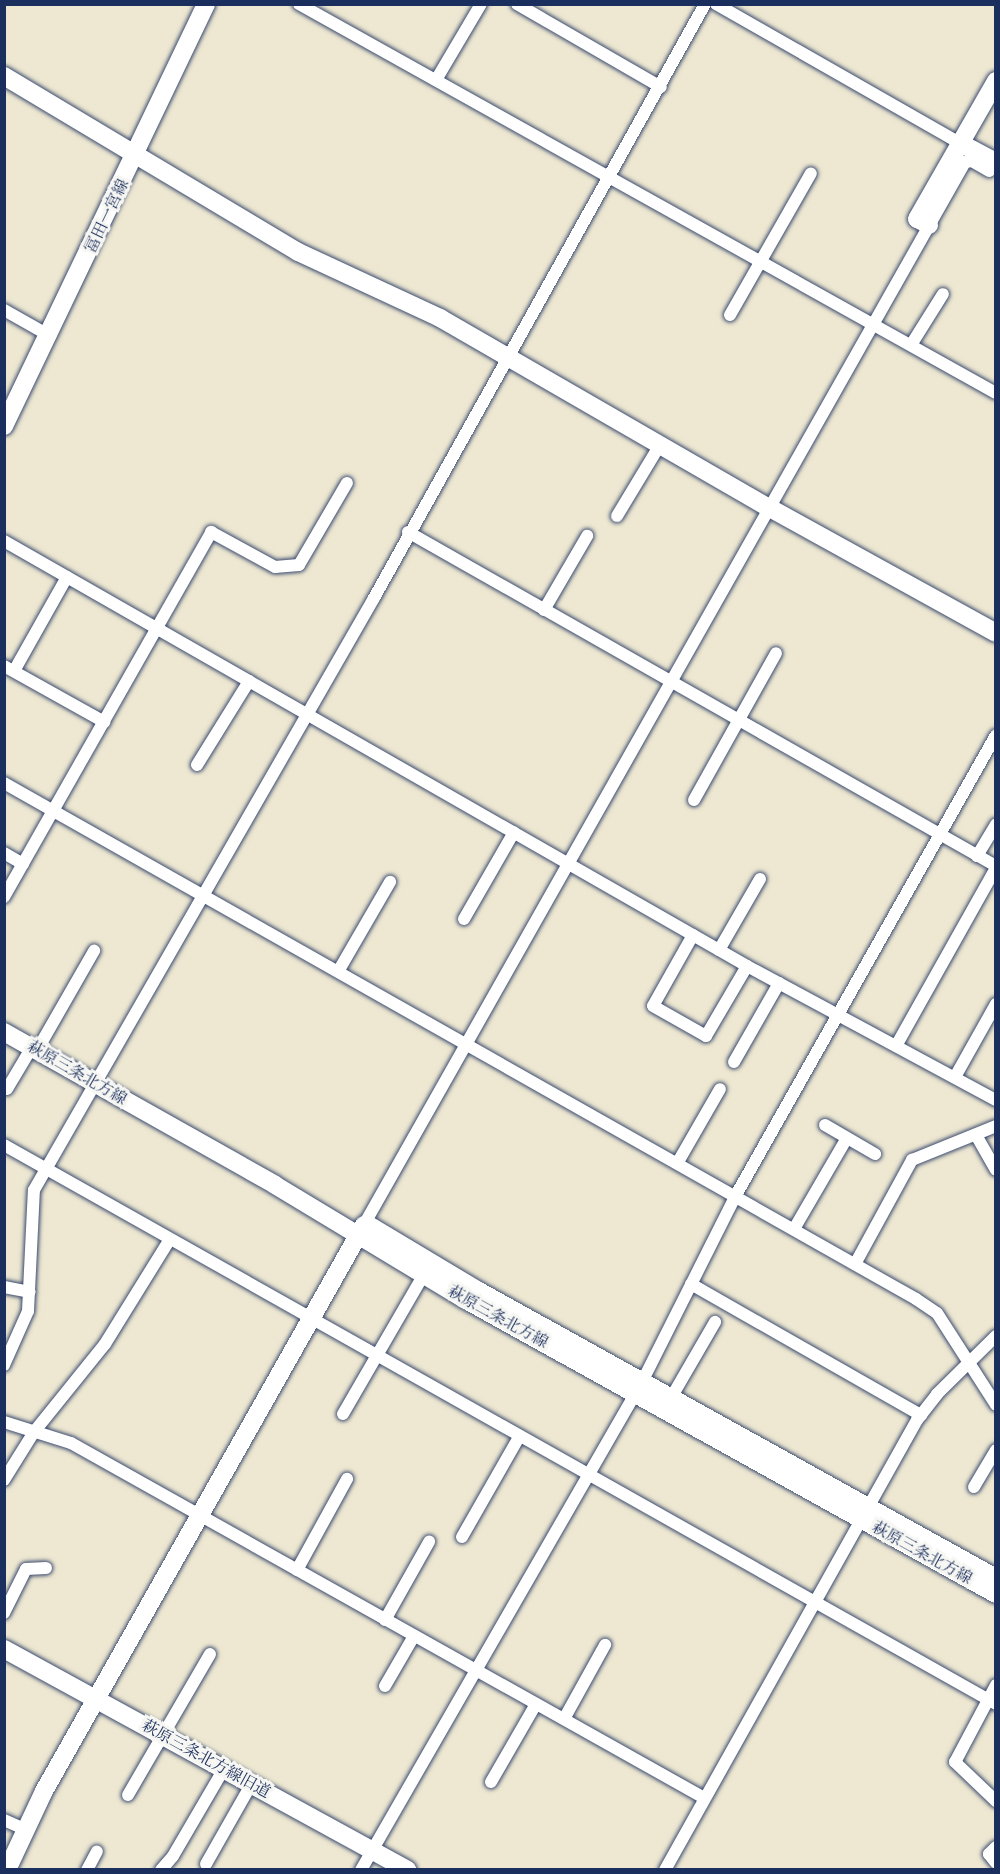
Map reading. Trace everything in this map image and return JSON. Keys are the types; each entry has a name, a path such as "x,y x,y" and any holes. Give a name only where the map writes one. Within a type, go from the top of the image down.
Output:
{"street":[{"name":"冨田一宮線","path":"4,426 50,336 206,4"},
{"path":"299,4 608,177 762,260 996,393"},
{"path":"436,80 481,4"},
{"path":"517,4 661,87"},
{"path":"4,1365 28,1311 34,1190 100,1079 307,714 608,177 661,87 705,4"},
{"path":"717,4 960,143 992,166"},
{"path":"4,76 298,252 440,318 768,507 996,633"},
{"path":"929,225 916,219 996,81"},
{"path":"7,1869 96,1699 965,162 972,161 992,166"},
{"path":"730,315 811,173"},
{"path":"911,345 943,294"},
{"path":"4,309 50,336"},
{"path":"617,516 661,444"},
{"path":"4,897 211,532 275,567 299,565 346,483"},
{"path":"408,532 996,867 896,1046"},
{"path":"544,610 587,536"},
{"path":"4,541 747,966 996,1100"},
{"path":"67,577 9,668 104,722"},
{"path":"694,800 740,722 776,653"},
{"path":"197,765 249,681"},
{"path":"361,1869 639,1387 736,1195 996,735"},
{"path":"4,783 678,1162 937,1312 996,1405"},
{"path":"977,856 996,824"},
{"path":"464,919 514,832"},
{"path":"4,853 23,864"},
{"path":"719,950 760,879"},
{"path":"339,970 390,882"},
{"path":"693,935 653,1006 706,1036 747,966"},
{"path":"7,1089 94,951"},
{"path":"735,1062 779,983"},
{"path":"955,1077 996,1004"},
{"name":"萩原三条北方線","path":"4,1018 37,1044"},
{"name":"萩原三条北方線","path":"4,1032 37,1044 100,1079 639,1387 865,1513 996,1578"},
{"path":"678,1162 720,1089"},
{"path":"825,1125 875,1154"},
{"path":"855,1264 912,1160 996,1126"},
{"path":"975,1135 996,1170"},
{"path":"794,1229 847,1138"},
{"path":"4,1145 311,1317 376,1357 992,1702"},
{"name":"萩原三条北方線","path":"362,1228 424,1274 639,1387 671,1398 996,1594"},
{"path":"4,1480 34,1432 105,1344 170,1239"},
{"path":"343,1414 424,1274"},
{"path":"691,1284 921,1415"},
{"path":"4,1287 30,1292"},
{"path":"671,1398 715,1322"},
{"path":"665,1869 921,1415 968,1362 996,1336"},
{"path":"4,1422 71,1443 704,1798"},
{"path":"462,1537 519,1437"},
{"path":"974,1487 996,1450"},
{"path":"297,1570 347,1479"},
{"path":"385,1620 429,1542"},
{"path":"4,1613 26,1569 46,1568"},
{"path":"385,1686 414,1636"},
{"path":"564,1719 604,1645"},
{"name":"萩原三条北方線旧道","path":"4,1649 225,1767 405,1869"},
{"path":"128,1795 210,1654"},
{"path":"996,1685 992,1702 955,1762 996,1801"},
{"path":"491,1782 536,1704"},
{"path":"160,1869 173,1856 225,1767"},
{"path":"207,1864 252,1783"},
{"path":"4,1820 26,1830"},
{"path":"996,1847 989,1854 996,1863"},
{"path":"87,1869 97,1851"}]}
